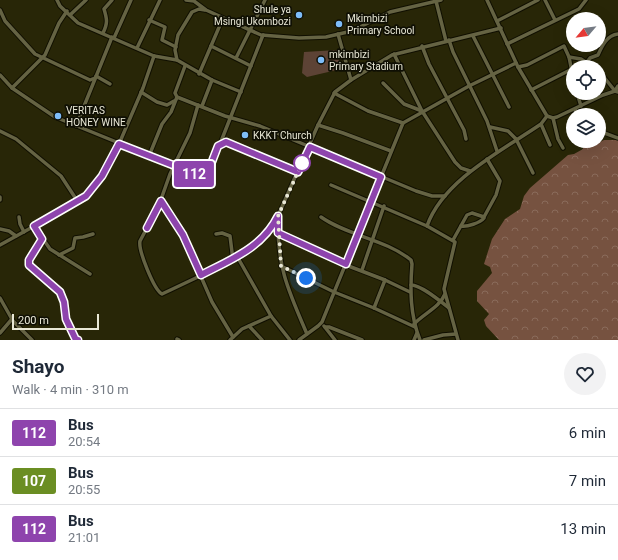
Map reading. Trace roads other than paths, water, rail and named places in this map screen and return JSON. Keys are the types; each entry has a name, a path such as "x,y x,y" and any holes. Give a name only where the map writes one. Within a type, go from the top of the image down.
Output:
{"street":[{"path":"70,15 86,0"},
{"path":"103,33 107,24 107,15 104,9 112,0"},
{"path":"76,126 95,77 131,0"},
{"path":"137,48 149,20 160,0"},
{"path":"186,0 194,1 206,10 263,35 298,38 326,37 361,28 390,12 441,0"},
{"path":"236,58 265,0"},
{"path":"487,0 517,65 547,116 553,118 566,113"},
{"path":"497,21 538,0"},
{"path":"545,0 555,20"},
{"path":"507,44 579,9 586,0"},
{"path":"58,1 78,23 154,56 177,60 199,74 241,92"},
{"path":"436,1 448,40 490,127 497,151"},
{"path":"0,10 5,21 23,43 35,54 90,80 93,85"},
{"path":"177,60 176,47 178,35 195,11 206,10"},
{"path":"12,88 47,52 58,23 67,11"},
{"path":"199,74 223,18"},
{"path":"149,20 166,27 162,40 176,47"},
{"path":"212,80 200,105 190,133 174,166 161,201 140,239 139,244 156,290 164,294 238,258 264,237 278,216 334,93 351,80 394,54 501,28"},
{"path":"338,34 351,80"},
{"path":"588,60 598,55 605,42 615,34 618,34"},
{"path":"0,75 12,88 50,114 148,156 201,176 205,175 220,144 263,35"},
{"path":"473,36 509,107"},
{"path":"211,46 251,66"},
{"path":"422,46 446,98 464,130 466,139"},
{"path":"299,340 322,322 403,123 469,86 517,65 527,66 563,47 566,48 570,60"},
{"path":"394,54 422,111 455,162 461,168 470,171"},
{"path":"0,245 78,202 86,196 102,176 119,144 141,92 154,56"},
{"path":"570,57 576,57 582,60"},
{"path":"148,156 162,124 171,111 176,99 175,93 185,66"},
{"path":"531,90 566,72"},
{"path":"90,80 95,77"},
{"path":"95,77 110,84"},
{"path":"606,79 617,92"},
{"path":"383,83 404,104 422,111"},
{"path":"617,92 618,86"},
{"path":"141,92 157,102 167,105 176,99 200,105 230,117 260,126 381,177 429,195 445,196"},
{"path":"577,108 617,92"},
{"path":"334,93 368,111 403,123"},
{"path":"579,100 581,106"},
{"path":"426,226 429,218 445,196 470,171 497,151 541,124 547,116"},
{"path":"553,118 558,139 563,148"},
{"path":"541,124 550,145"},
{"path":"318,126 343,133 391,151"},
{"path":"490,127 508,131 516,139 533,173"},
{"path":"0,131 9,135 25,146 44,164 61,176 78,202"},
{"path":"606,134 618,138"},
{"path":"220,144 226,142 298,172"},
{"path":"461,226 467,226 481,221 496,195 500,183 486,159"},
{"path":"331,185 351,195 384,206 453,240 455,246 446,279 445,293 458,340"},
{"path":"161,201 183,235 212,302 231,338 242,328 271,316"},
{"path":"362,270 371,240 384,206"},
{"path":"453,240 470,213 484,218"},
{"path":"278,216 281,266 285,281 307,334"},
{"path":"19,217 20,224 24,232"},
{"path":"321,217 338,228 371,240 411,260 410,292 414,326 420,340"},
{"path":"34,226 50,249 90,274"},
{"path":"0,230 9,231 16,236"},
{"path":"216,234 222,233 230,236 233,260"},
{"path":"278,233 410,292"},
{"path":"60,255 73,248 74,238 83,238 93,234"},
{"path":"42,239 29,264 33,270 60,292 64,302 66,319 76,340"},
{"path":"238,258 271,316 290,340"},
{"path":"281,266 334,292 414,326"},
{"path":"374,308 386,280"},
{"path":"411,285 421,286 450,309"},
{"path":"414,326 421,316 440,301 445,293"},
{"path":"0,298 12,319 32,340"},
{"path":"0,333 12,319"},
{"path":"322,322 334,339"},
{"path":"249,326 262,340"},
{"path":"325,327 328,326 362,340"},
{"path":"334,339 337,330"},
{"path":"414,340 417,333"},
{"path":"424,340 443,335 456,334"}],"place":[{"name":"Shule ya Msingi Ukombozi","path":"299,15"},
{"name":"Mkimbizi Primary School","path":"339,24"},
{"name":"mkimbizi Primary Stadium","path":"321,60"},
{"name":"VERITAS HONEY WINE","path":"58,116"},
{"name":"KKKT Church","path":"245,135"}]}
